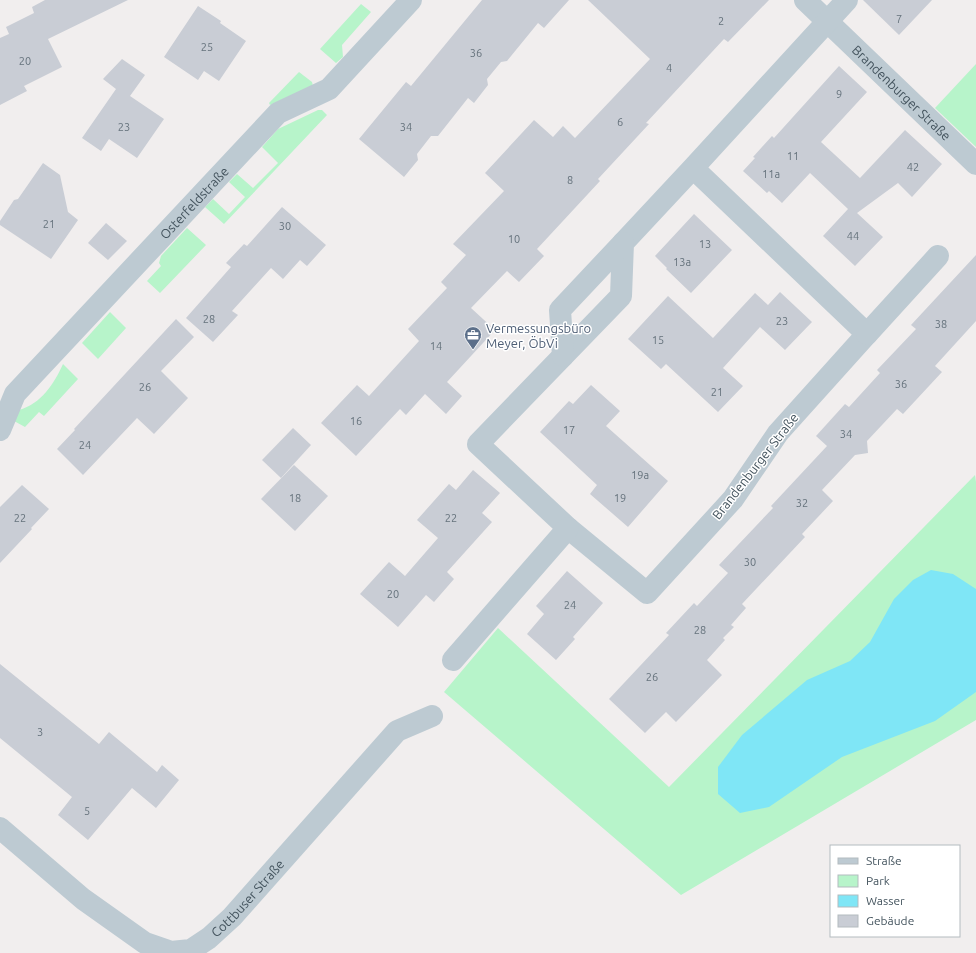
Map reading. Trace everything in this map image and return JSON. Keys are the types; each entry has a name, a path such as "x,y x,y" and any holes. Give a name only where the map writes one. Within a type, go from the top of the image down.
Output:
{"street":[{"name":"Osterfeldstraße","path":"0,430 15,394 278,113 329,89 411,0"},
{"name":"Brandenburger Straße","path":"804,0 976,164"},
{"path":"563,356 560,310 847,0"},
{"path":"693,168 868,334"},
{"name":"Brandenburger Straße","path":"623,243 621,296 478,444 568,528 647,593 733,499 778,433 938,256"},
{"path":"454,660 568,528"},
{"name":"Cottbuser Straße","path":"0,828 83,899 144,943 171,952 191,950 209,938 232,917 397,732 432,716"}],"green space":[{"path":"361,4 371,12 342,45 343,57 336,63 320,49"},
{"path":"976,64 976,147 935,108"},
{"path":"299,72 312,82 313,86 270,105 269,103"},
{"path":"318,110 322,110 327,115 224,224 205,207 213,199 229,214 245,197 229,182 237,174 253,188 278,163 262,147 278,129"},
{"path":"187,228 206,245 160,293 147,281 161,266 159,263 161,256"},
{"path":"110,312 126,328 98,359 82,343"},
{"path":"63,364 78,379 44,416 39,412 25,427 14,421 19,410 34,403 46,392"},
{"path":"975,475 976,720 681,895 444,692 498,628 669,787"}],"water":[{"path":"931,570 953,574 976,589 976,692 935,721 842,757 769,807 740,813 718,794 718,767 742,735 807,680 850,661 870,642 894,599 913,580"}],"building":[{"path":"45,0 128,0 48,39 62,67 24,86 27,91 0,105 0,38 9,34 6,27 34,13 32,7"},
{"path":"482,0 569,0 544,28 538,23 507,61 501,62 487,79 488,85 474,103 468,98 438,136 431,136 417,154 418,160 404,177 359,139 406,82 411,86"},
{"path":"588,0 769,0 728,42 724,39 646,123 649,124 598,179 600,181 537,249 544,256 519,282 507,271 471,308 495,330 447,382 462,396 446,414 425,394 406,415 400,409 356,456 321,423 357,385 369,396 419,341 408,329 447,288 441,282 466,255 453,244 504,191 485,173 534,120 553,137 563,126 575,138 650,59"},
{"path":"863,0 932,0 899,35"},
{"path":"198,6 221,21 220,23 246,41 219,81 204,71 198,80 164,57"},
{"path":"122,59 145,75 130,96 164,119 137,158 109,139 101,151 82,138 116,89 103,79"},
{"path":"839,66 867,92 821,142 860,178 905,130 942,164 912,197 898,183 857,213 883,237 855,266 823,236 848,209 810,173 782,203 769,191 767,193 743,171 755,158 753,157 772,136 774,138"},
{"path":"43,163 60,175 68,212 78,220 51,259 0,225 0,221 14,200 18,199"},
{"path":"282,207 326,245 307,266 300,260 283,279 271,268 232,311 238,315 213,342 186,318 231,267 226,263 244,244 247,246"},
{"path":"694,214 732,250 691,293 655,256"},
{"path":"106,223 127,241 108,260 88,243"},
{"path":"976,255 976,321 935,366 942,372 903,414 897,409 867,441 868,453 855,455 822,490 833,501 802,534 805,537 742,604 746,608 731,625 734,627 723,638 725,640 707,660 722,675 676,722 666,712 645,733 609,699 669,635 666,633 694,603 697,606 728,573 719,565 773,508 771,506 827,446 816,436 845,404 849,407 880,373 877,370 916,329 911,325"},
{"path":"780,292 812,322 785,350 760,327 723,368 743,386 718,412 666,364 661,369 628,339 668,296 713,338 755,293 768,305"},
{"path":"176,319 194,337 161,371 188,398 154,434 137,418 83,475 57,449"},
{"path":"591,385 620,411 606,426 668,481 628,527 590,494 597,485 540,432 569,401 573,404"},
{"path":"293,428 311,445 281,478 262,460"},
{"path":"294,465 328,496 295,531 261,499"},
{"path":"473,470 500,493 482,513 492,522 447,572 454,579 434,602 426,595 398,627 360,594 389,562 405,576 438,538 417,520 449,484 456,490"},
{"path":"22,485 49,509 0,563 0,507"},
{"path":"567,571 603,603 573,637 575,639 556,660 527,634 544,614 536,606"},
{"path":"0,664 99,744 109,732 157,772 162,765 179,780 156,808 132,788 88,840 58,815 72,797 0,738"}],"place":[{"name":"Vermessungsbüro Meyer, ÖbVi","path":"473,350"}]}
